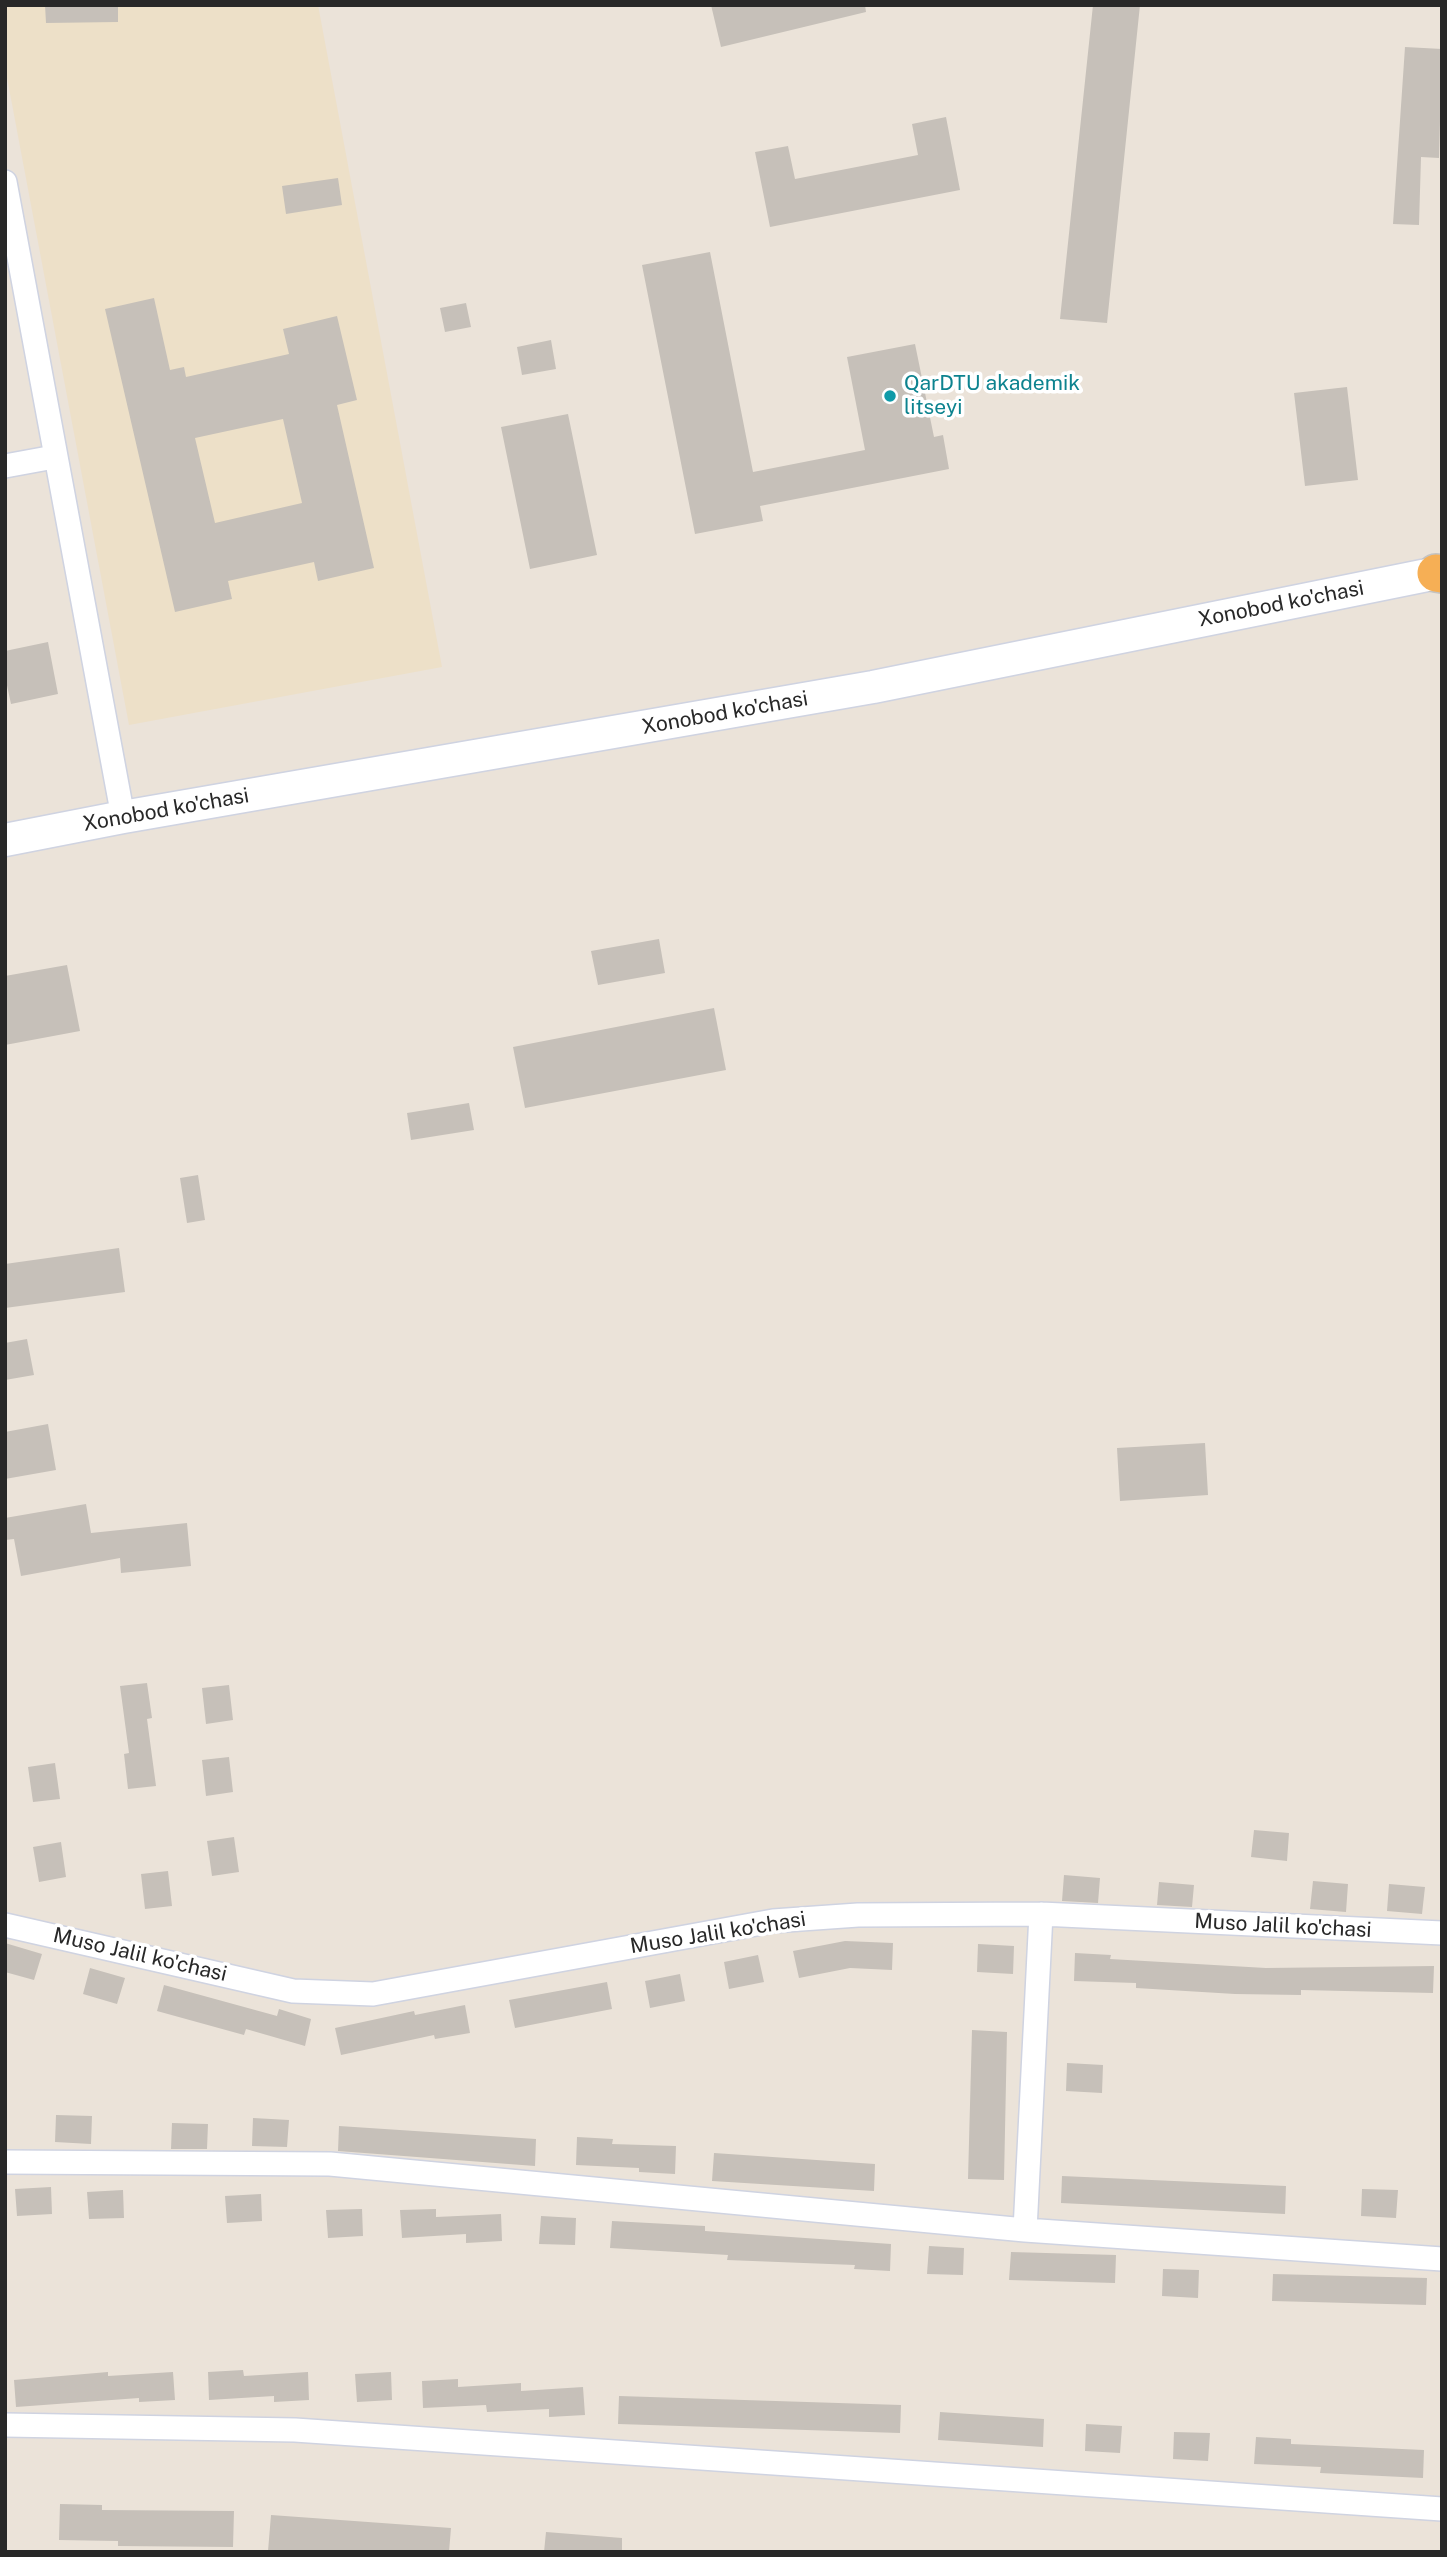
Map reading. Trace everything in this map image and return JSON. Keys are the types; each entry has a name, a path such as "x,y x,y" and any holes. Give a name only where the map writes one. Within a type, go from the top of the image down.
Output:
{"main road":[{"name":"Xonobod ko'chasi","path":"5,840 122,817 873,687 1440,573"}],"street":[{"path":"5,182 122,817"},
{"path":"5,466 54,457"},
{"path":"1025,2230 1041,1914"},
{"name":"Muso Jalil ko'chasi","path":"5,1924 293,1991 373,1994 773,1921 858,1915 1041,1914 1442,1933"},
{"path":"5,2162 330,2164 1025,2230 1442,2259"},
{"path":"5,2425 295,2430 1442,2509"}],"shaded area":[{"path":"5,5 318,5 442,667 129,725 5,67"}],"building":[{"path":"45,5 118,5 118,22 46,23"},
{"path":"711,5 865,5 866,12 721,47"},
{"path":"1093,5 1140,5 1107,323 1060,319"},
{"path":"1405,47 1442,49 1439,158 1421,157 1419,225 1393,224"},
{"path":"946,117 960,190 770,227 755,152 788,146 795,179 918,155 912,124"},
{"path":"338,178 342,205 286,214 282,186"},
{"name":"QarDTU akademik litseyi","path":"710,252 753,472 865,450 847,357 915,344 934,437 943,435 949,469 760,506 763,521 695,534 642,265"},
{"path":"154,298 170,370 184,367 186,377 289,354 283,329 337,316 357,400 337,405 374,568 318,581 314,562 228,581 232,599 175,612 105,309","holes":["283,419 302,503 215,523 195,438"]},
{"path":"466,303 471,327 445,332 440,308"},
{"path":"551,340 556,369 522,375 517,347"},
{"path":"1347,387 1358,480 1305,486 1294,393"},
{"path":"568,414 597,555 530,569 501,427"},
{"path":"48,642 58,694 11,704 5,676 5,651"},
{"path":"659,939 665,973 598,985 591,951"},
{"path":"67,965 80,1031 5,1045 5,976"},
{"path":"714,1008 726,1070 525,1108 513,1047"},
{"path":"469,1103 474,1130 411,1140 407,1113"},
{"path":"198,1175 205,1220 187,1223 180,1178"},
{"path":"119,1248 125,1292 5,1308 5,1264"},
{"path":"27,1339 34,1375 5,1380 5,1343"},
{"path":"48,1424 56,1470 5,1479 5,1432"},
{"path":"1205,1443 1208,1495 1120,1501 1117,1448"},
{"path":"86,1504 91,1533 187,1523 191,1566 121,1573 120,1558 21,1576 14,1539 5,1540 5,1518"},
{"path":"147,1683 152,1718 147,1719 156,1786 128,1789 124,1754 129,1753 120,1686"},
{"path":"229,1685 233,1720 206,1724 202,1688"},
{"path":"229,1757 233,1792 206,1796 202,1760"},
{"path":"55,1763 60,1799 33,1802 28,1767"},
{"path":"1254,1830 1289,1833 1287,1861 1251,1857"},
{"path":"234,1837 239,1872 212,1876 207,1841"},
{"path":"61,1842 66,1877 39,1882 33,1847"},
{"path":"168,1871 172,1906 145,1909 141,1874"},
{"path":"1064,1875 1100,1878 1098,1903 1062,1901"},
{"path":"1313,1881 1348,1884 1346,1912 1310,1909"},
{"path":"1159,1882 1194,1885 1192,1907 1157,1905"},
{"path":"1389,1884 1425,1887 1422,1914 1387,1911"},
{"path":"845,1941 893,1943 892,1970 850,1968 799,1978 793,1951"},
{"path":"5,1943 42,1954 34,1980 5,1972"},
{"path":"978,1944 1014,1946 1013,1974 977,1972"},
{"path":"1075,1953 1111,1955 1110,1959 1266,1968 1434,1966 1433,1993 1301,1990 1301,1995 1235,1994 1136,1988 1136,1983 1074,1981"},
{"path":"758,1955 764,1982 729,1989 724,1962"},
{"path":"90,1968 125,1978 117,2004 83,1994"},
{"path":"680,1974 685,2001 650,2008 645,1981"},
{"path":"607,1982 612,2009 515,2028 509,2000"},
{"path":"164,1985 277,2016 279,2009 311,2019 305,2046 246,2029 244,2035 157,2011"},
{"path":"465,2005 470,2033 435,2039 434,2035 341,2055 335,2028 414,2011 415,2015"},
{"path":"972,2030 1007,2032 1004,2180 968,2179"},
{"path":"1067,2063 1103,2065 1102,2093 1066,2091"},
{"path":"56,2115 92,2116 91,2144 55,2142"},
{"path":"253,2118 289,2120 287,2147 252,2146"},
{"path":"172,2123 208,2124 207,2149 171,2149"},
{"path":"339,2126 536,2139 535,2166 338,2151"},
{"path":"577,2137 613,2139 612,2144 676,2146 675,2174 639,2172 639,2168 576,2165"},
{"path":"714,2153 875,2164 874,2191 712,2181"},
{"path":"1062,2176 1286,2186 1285,2214 1061,2203"},
{"path":"51,2187 52,2214 17,2216 15,2189"},
{"path":"1362,2189 1398,2190 1396,2218 1361,2216"},
{"path":"123,2190 124,2218 89,2219 87,2192"},
{"path":"261,2194 262,2221 227,2223 225,2196"},
{"path":"362,2209 363,2236 328,2238 326,2210"},
{"path":"436,2209 436,2217 501,2214 502,2241 466,2243 466,2234 402,2238 400,2210"},
{"path":"541,2216 576,2218 575,2245 539,2244"},
{"path":"612,2221 705,2226 705,2231 891,2244 890,2271 854,2269 855,2265 727,2260 728,2255 610,2248"},
{"path":"929,2246 964,2248 963,2275 927,2274"},
{"path":"1011,2252 1116,2255 1115,2283 1009,2280"},
{"path":"1163,2269 1199,2270 1198,2298 1162,2296"},
{"path":"1273,2274 1427,2278 1426,2305 1272,2301"},
{"path":"243,2370 244,2376 308,2372 309,2400 274,2402 274,2396 209,2400 208,2372"},
{"path":"108,2372 108,2376 173,2372 175,2400 139,2402 139,2398 16,2407 14,2380"},
{"path":"391,2372 392,2400 357,2402 355,2374"},
{"path":"458,2379 458,2387 521,2383 521,2391 583,2387 585,2415 549,2417 549,2409 487,2412 486,2405 423,2408 422,2381"},
{"path":"619,2396 901,2405 900,2433 618,2424"},
{"path":"940,2412 1044,2419 1043,2447 938,2440"},
{"path":"1086,2424 1122,2426 1120,2453 1085,2451"},
{"path":"1174,2432 1210,2433 1208,2461 1173,2459"},
{"path":"1256,2437 1291,2439 1291,2444 1424,2450 1423,2478 1320,2473 1321,2467 1254,2464"},
{"path":"60,2504 102,2505 102,2510 234,2511 233,2547 118,2546 118,2541 59,2540"},
{"path":"271,2515 451,2528 449,2552 268,2551"},
{"path":"546,2532 622,2538 622,2552 544,2552"}],"place":[{"name":"QarDTU akademik litseyi","path":"890,396"}]}
